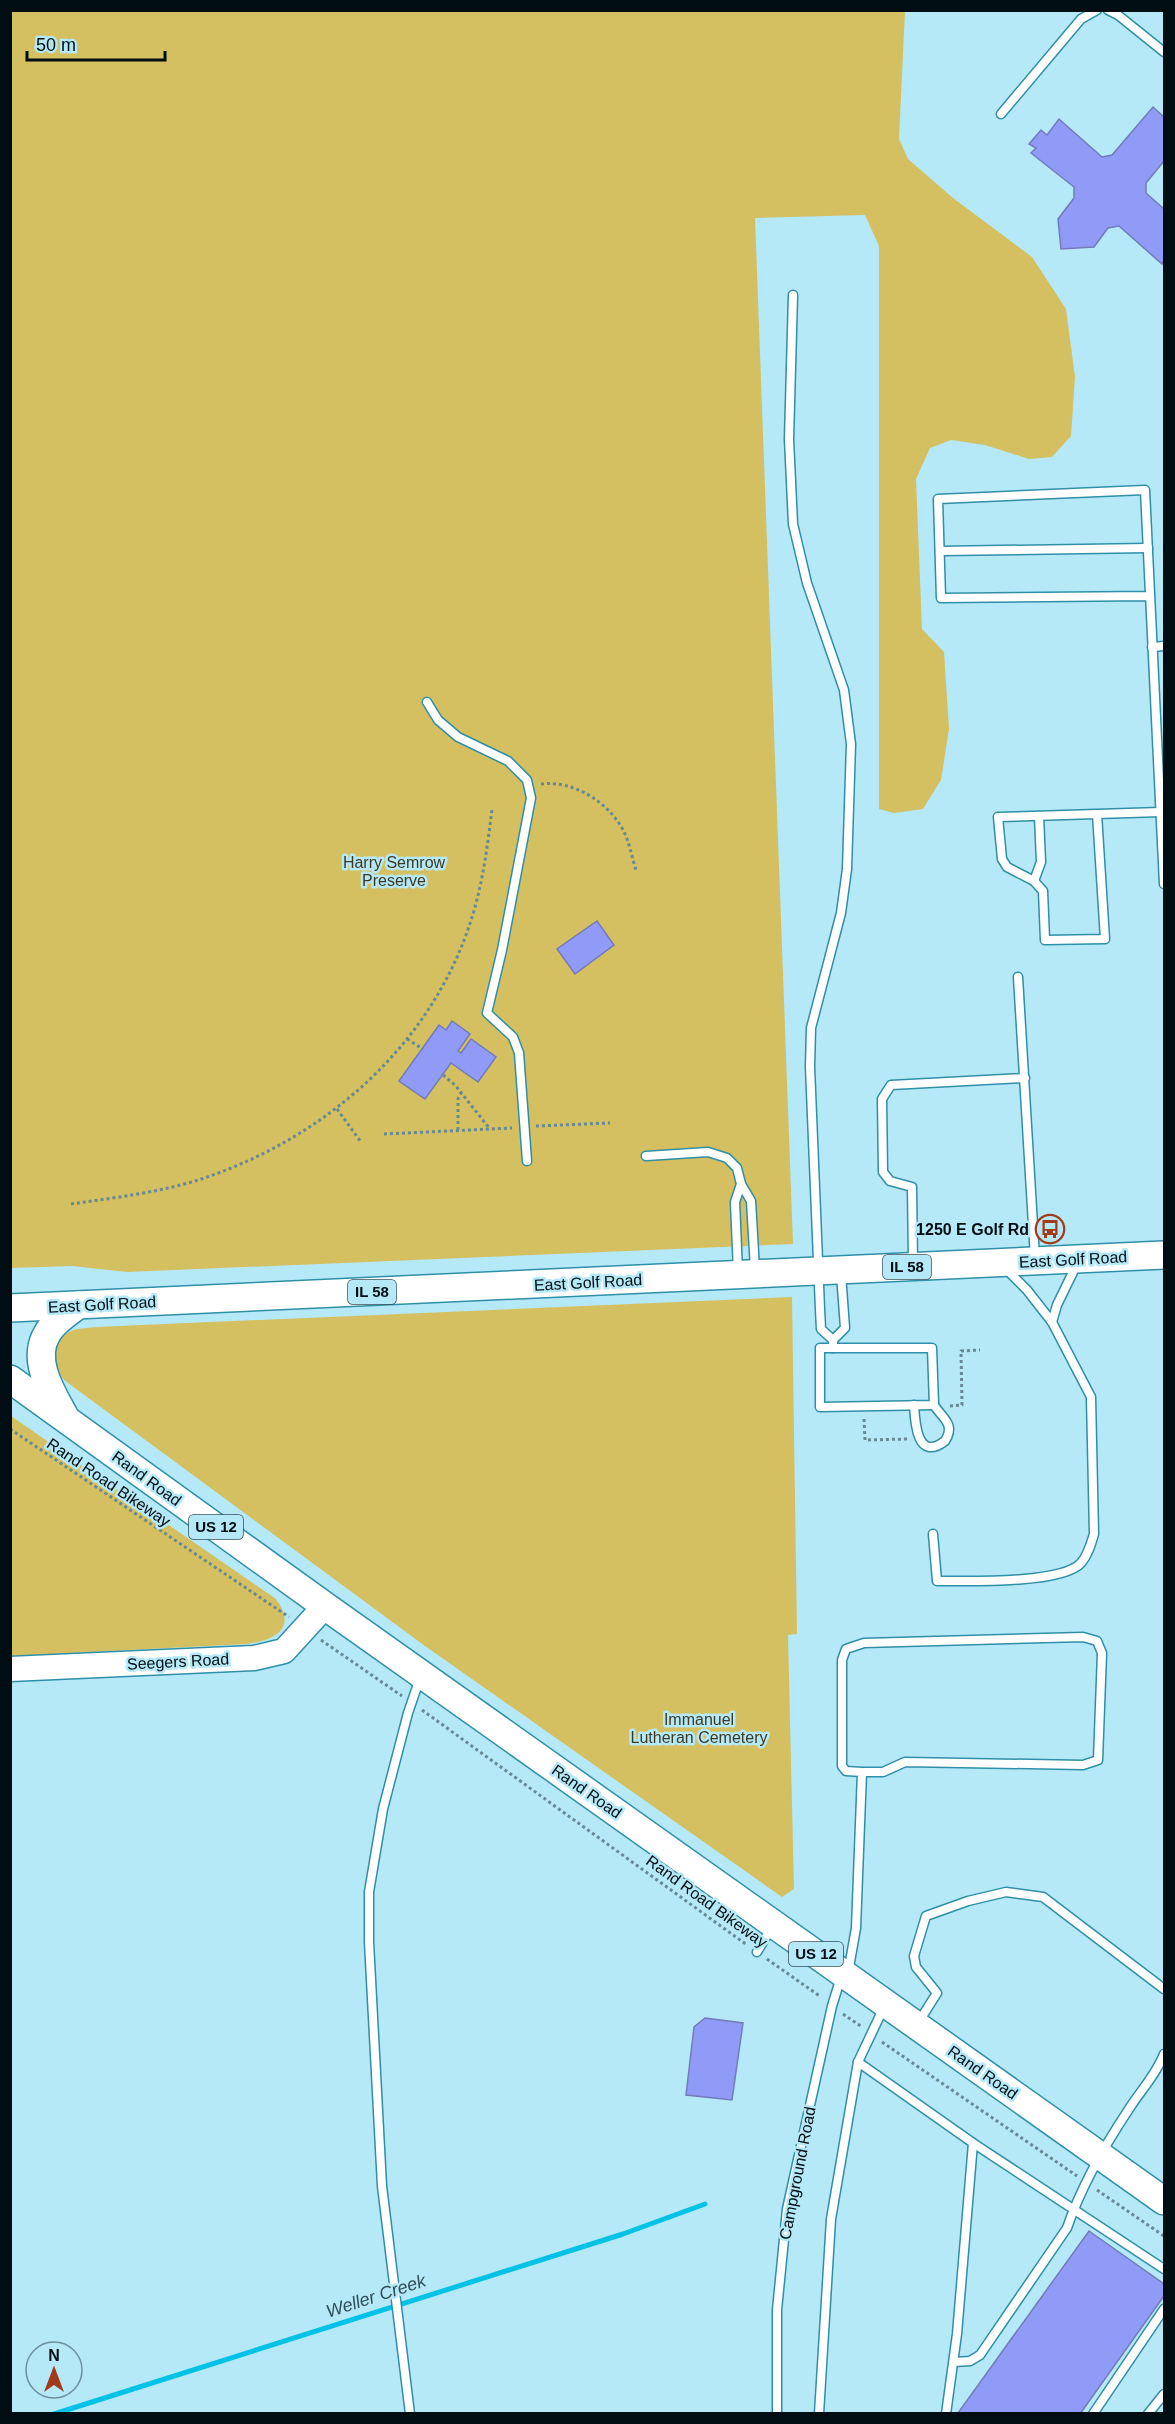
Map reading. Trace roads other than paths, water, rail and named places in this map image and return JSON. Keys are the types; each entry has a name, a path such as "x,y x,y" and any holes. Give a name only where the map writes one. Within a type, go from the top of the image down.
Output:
{"main road":[{"name":"East Golf Road","path":"10,1308 1164,1255"},
{"path":"66,1419 48,1386 41,1349 46,1334 78,1305"},
{"name":"Rand Road","path":"10,1379 325,1606 422,1672 1164,2201"}],"street":[{"name":"Seegers Road","path":"10,1670 254,1658 284,1651 325,1606"}],"lane":[{"path":"1001,114 1081,19 1097,10"},
{"path":"1108,10 1118,15 1164,52"},
{"path":"793,295 789,439 792,524 807,583 844,690 851,744 847,869 841,913 811,1028 810,1067 830,1271 845,1328 833,1344"},
{"path":"1149,596 941,598 938,499 1145,490 1164,884"},
{"path":"939,551 1148,548"},
{"path":"1152,647 1164,646"},
{"path":"427,702 438,720 458,737 508,761 527,780 531,798 502,950 487,1013 513,1037 519,1053 527,1161"},
{"path":"1096,814 1105,939 1045,940 1043,891 1034,881 1007,867 1002,859 998,817 1161,812"},
{"path":"1034,881 1041,862 1039,816"},
{"path":"1018,977 1036,1261"},
{"path":"913,1267 912,1186 890,1181 883,1172 882,1099 891,1086 1025,1078"},
{"path":"646,1156 708,1152 727,1158 737,1168 741,1184 751,1201 747,1275"},
{"path":"741,1184 735,1202 747,1275"},
{"path":"1052,1322 1057,1305 1080,1259"},
{"path":"933,1534 937,1581 1047,1577 1069,1571 1080,1564 1088,1552 1094,1534 1091,1397 1052,1322 1027,1290 999,1263"},
{"path":"830,1271 821,1329 833,1344"},
{"path":"914,1406 917,1436 921,1442 933,1446 945,1441 950,1429 949,1422 934,1405 932,1348 833,1344 820,1348 820,1407 934,1405"},
{"path":"1083,1637 1096,1641 1101,1653 1098,1760 1083,1765 905,1762 883,1772 862,1772 846,1771 842,1766 842,1660 846,1649 864,1643 1083,1637"},
{"path":"410,2414 382,2186 369,1942 369,1892 383,1809 411,1702 422,1672"},
{"name":"Campground Road","path":"777,2414 777,2310 787,2209 832,2006 845,1974 856,1928 862,1772"},
{"path":"916,2025 938,1993 916,1967 914,1956 926,1916 968,1901 1006,1892 1043,1897 1164,1989"},
{"path":"757,1952 773,1924"},
{"path":"819,2414 831,2218 858,2062 886,2004"},
{"path":"954,2362 970,2361 980,2355 1067,2228 1073,2209 1101,2156 1129,2109 1159,2067 1164,2054"},
{"path":"858,2062 973,2143 1164,2269"},
{"path":"946,2414 954,2362 973,2143"},
{"path":"1093,2414 1164,2309"},
{"path":"1148,2414 1164,2394"}],"waterway":[{"name":"Weller Creek","path":"54,2414 623,2234 705,2204"}],"place":[{"name":"1250 E Golf Rd","path":"1050,1229"}],"park label":[{"name":"Harry Semrow Preserve","path":"394,871"},
{"name":"Immanuel Lutheran Cemetery","path":"699,1728"}]}
